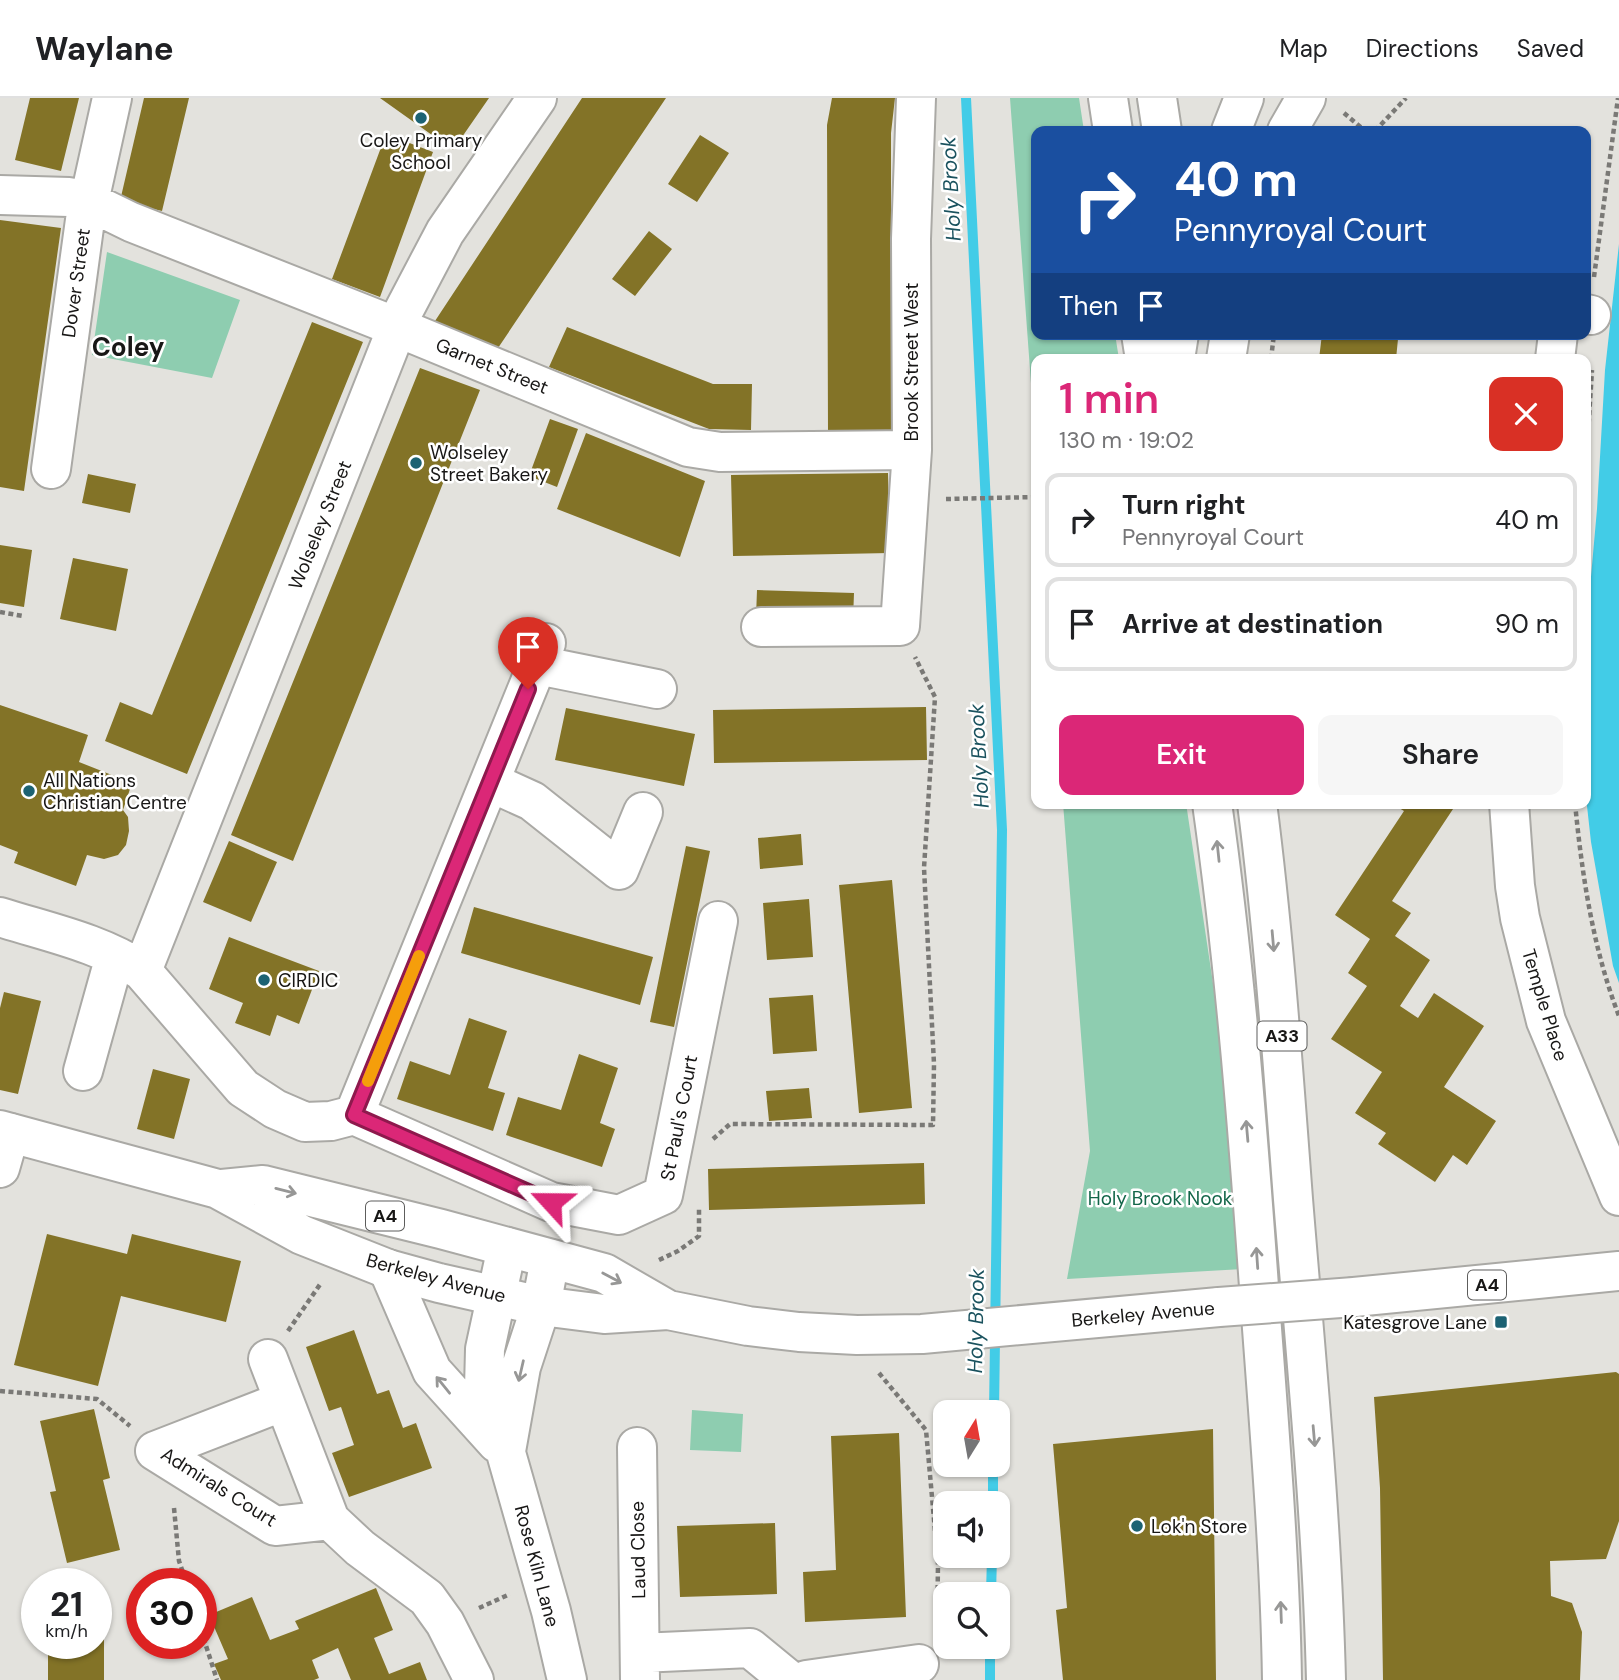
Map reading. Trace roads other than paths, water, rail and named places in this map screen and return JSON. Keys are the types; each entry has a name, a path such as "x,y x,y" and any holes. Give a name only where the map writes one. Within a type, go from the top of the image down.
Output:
{"main road":[{"name":"Dover Street","path":"51,469 88,201 112,98"},
{"name":"Wolseley Street","path":"83,1071 399,328 404,310 444,232 537,98"},
{"name":"Brook Street West","path":"761,627 900,626 912,450 911,239 916,98"},
{"path":"1108,98 1112,126"},
{"path":"1157,98 1160,126"},
{"path":"1233,126 1244,98"},
{"path":"1290,126 1306,98"},
{"name":"Garnet Street","path":"0,195 69,197 88,201 131,222 688,447 720,452 912,450"},
{"path":"0,917 77,941 129,964 243,1088 275,1109 305,1122 331,1121 354,1115 542,654 657,689"},
{"path":"490,782 532,801 619,870 643,812"},
{"name":"A33","path":"1213,809 1238,1035 1251,1185 1276,1508 1282,1680"},
{"name":"A33","path":"1258,809 1281,1024 1318,1487 1326,1680"},
{"name":"Temple Place","path":"1509,809 1520,918 1546,1021 1619,1196"},
{"name":"St Paul's Court","path":"354,1115 551,1202 619,1215 663,1195 718,921"},
{"name":"Berkeley Avenue","path":"3,1144 218,1189 302,1235 388,1269 439,1283 541,1306 604,1314 668,1310 748,1326 799,1332 922,1334 1619,1271"},
{"name":"Berkeley Avenue","path":"218,1189 263,1185 604,1273 668,1310"},
{"name":"Rose Kiln Lane","path":"507,1247 485,1349 484,1389 506,1452 551,1611 567,1680"},
{"name":"Rose Kiln Lane","path":"506,1452 521,1367 541,1306 550,1259"},
{"path":"388,1269 432,1371 506,1452"},
{"path":"268,1359 330,1520 360,1548 427,1598 445,1623 474,1680"},
{"name":"Admirals Court","path":"284,1401 155,1451 275,1526 330,1520"},
{"name":"Laud Close","path":"637,1447 640,1666 750,1648 789,1680"},
{"path":"806,1680 928,1656"}],"water":[{"path":"1619,244 1619,983 1613,966 1587,809 1591,809 1591,577 1605,370"}],"waterway":[{"name":"Holy Brook","path":"966,98 1002,830 994,1400"},
{"name":"Holy Brook","path":"993,1477 993,1491"},
{"name":"Holy Brook","path":"991,1582 992,1568"},
{"name":"Holy Brook","path":"990,1659 990,1680"}],"place":[{"name":"Coley Primary School","path":"421,118"},
{"name":"Wolseley Street Bakery","path":"416,463"},
{"name":"All Nations Christian Centre","path":"29,791"},
{"name":"CIRDIC","path":"264,980"},
{"name":"Katesgrove Lane","path":"1501,1322"},
{"name":"Lok'n Store","path":"1137,1526"}],"district":[{"name":"Coley","path":"128,347"}],"park label":[{"name":"Holy Brook Nook","path":"1160,1198"}]}
